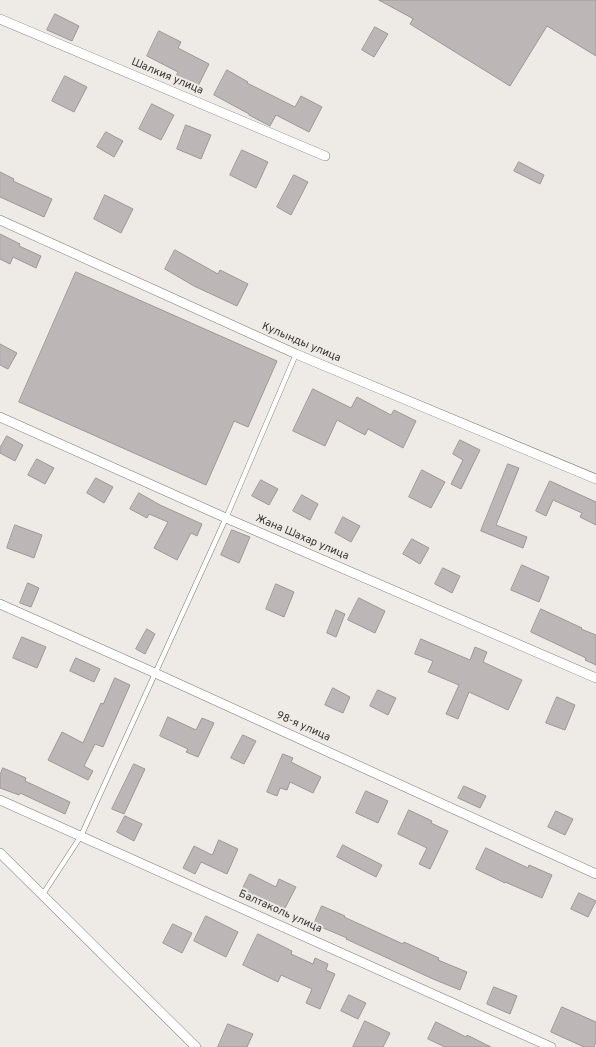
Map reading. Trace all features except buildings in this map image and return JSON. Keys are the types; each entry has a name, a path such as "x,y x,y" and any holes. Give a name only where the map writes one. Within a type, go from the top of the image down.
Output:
{"street":[{"name":"Шалкия улица","path":"0,19 325,156"},
{"name":"Кулынды улица","path":"0,220 296,354 596,479"},
{"name":"Жана Шахар улица","path":"0,417 226,518 596,678"},
{"name":"98-я улица","path":"0,604 596,874"},
{"name":"Балтаколь улица","path":"0,800 550,1047"},
{"path":"0,853 43,894 193,1046"}],"lane":[{"path":"43,894 81,836 226,518 296,354"}]}
